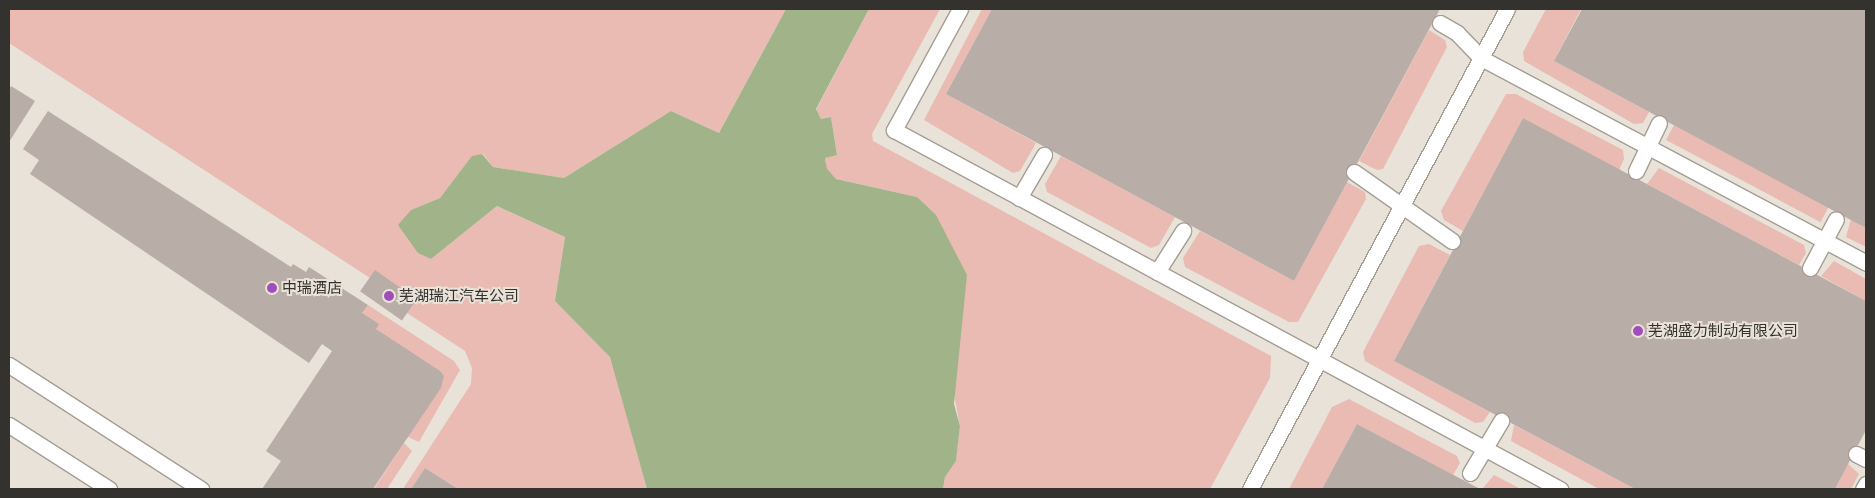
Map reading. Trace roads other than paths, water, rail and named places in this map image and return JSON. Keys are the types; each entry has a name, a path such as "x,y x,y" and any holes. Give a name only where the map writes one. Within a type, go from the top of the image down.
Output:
{"lane":[{"path":"960,9 894,130 1560,489"},
{"path":"1250,489 1508,9"},
{"path":"1440,23 1456,32 1481,58 1866,263"},
{"path":"1636,170 1659,123"},
{"path":"1019,198 1044,155"},
{"path":"1354,172 1452,241"},
{"path":"1810,268 1836,219"},
{"path":"1158,272 1183,231"},
{"path":"9,366 201,489"},
{"path":"1470,473 1502,421"},
{"path":"9,425 109,489"},
{"path":"1863,489 1866,484"}],"place":[{"name":"中瑞酒店","path":"272,288"},
{"name":"芜湖瑞江汽车公司","path":"389,296"},
{"name":"芜湖盛力制动有限公司","path":"1638,331"}]}
